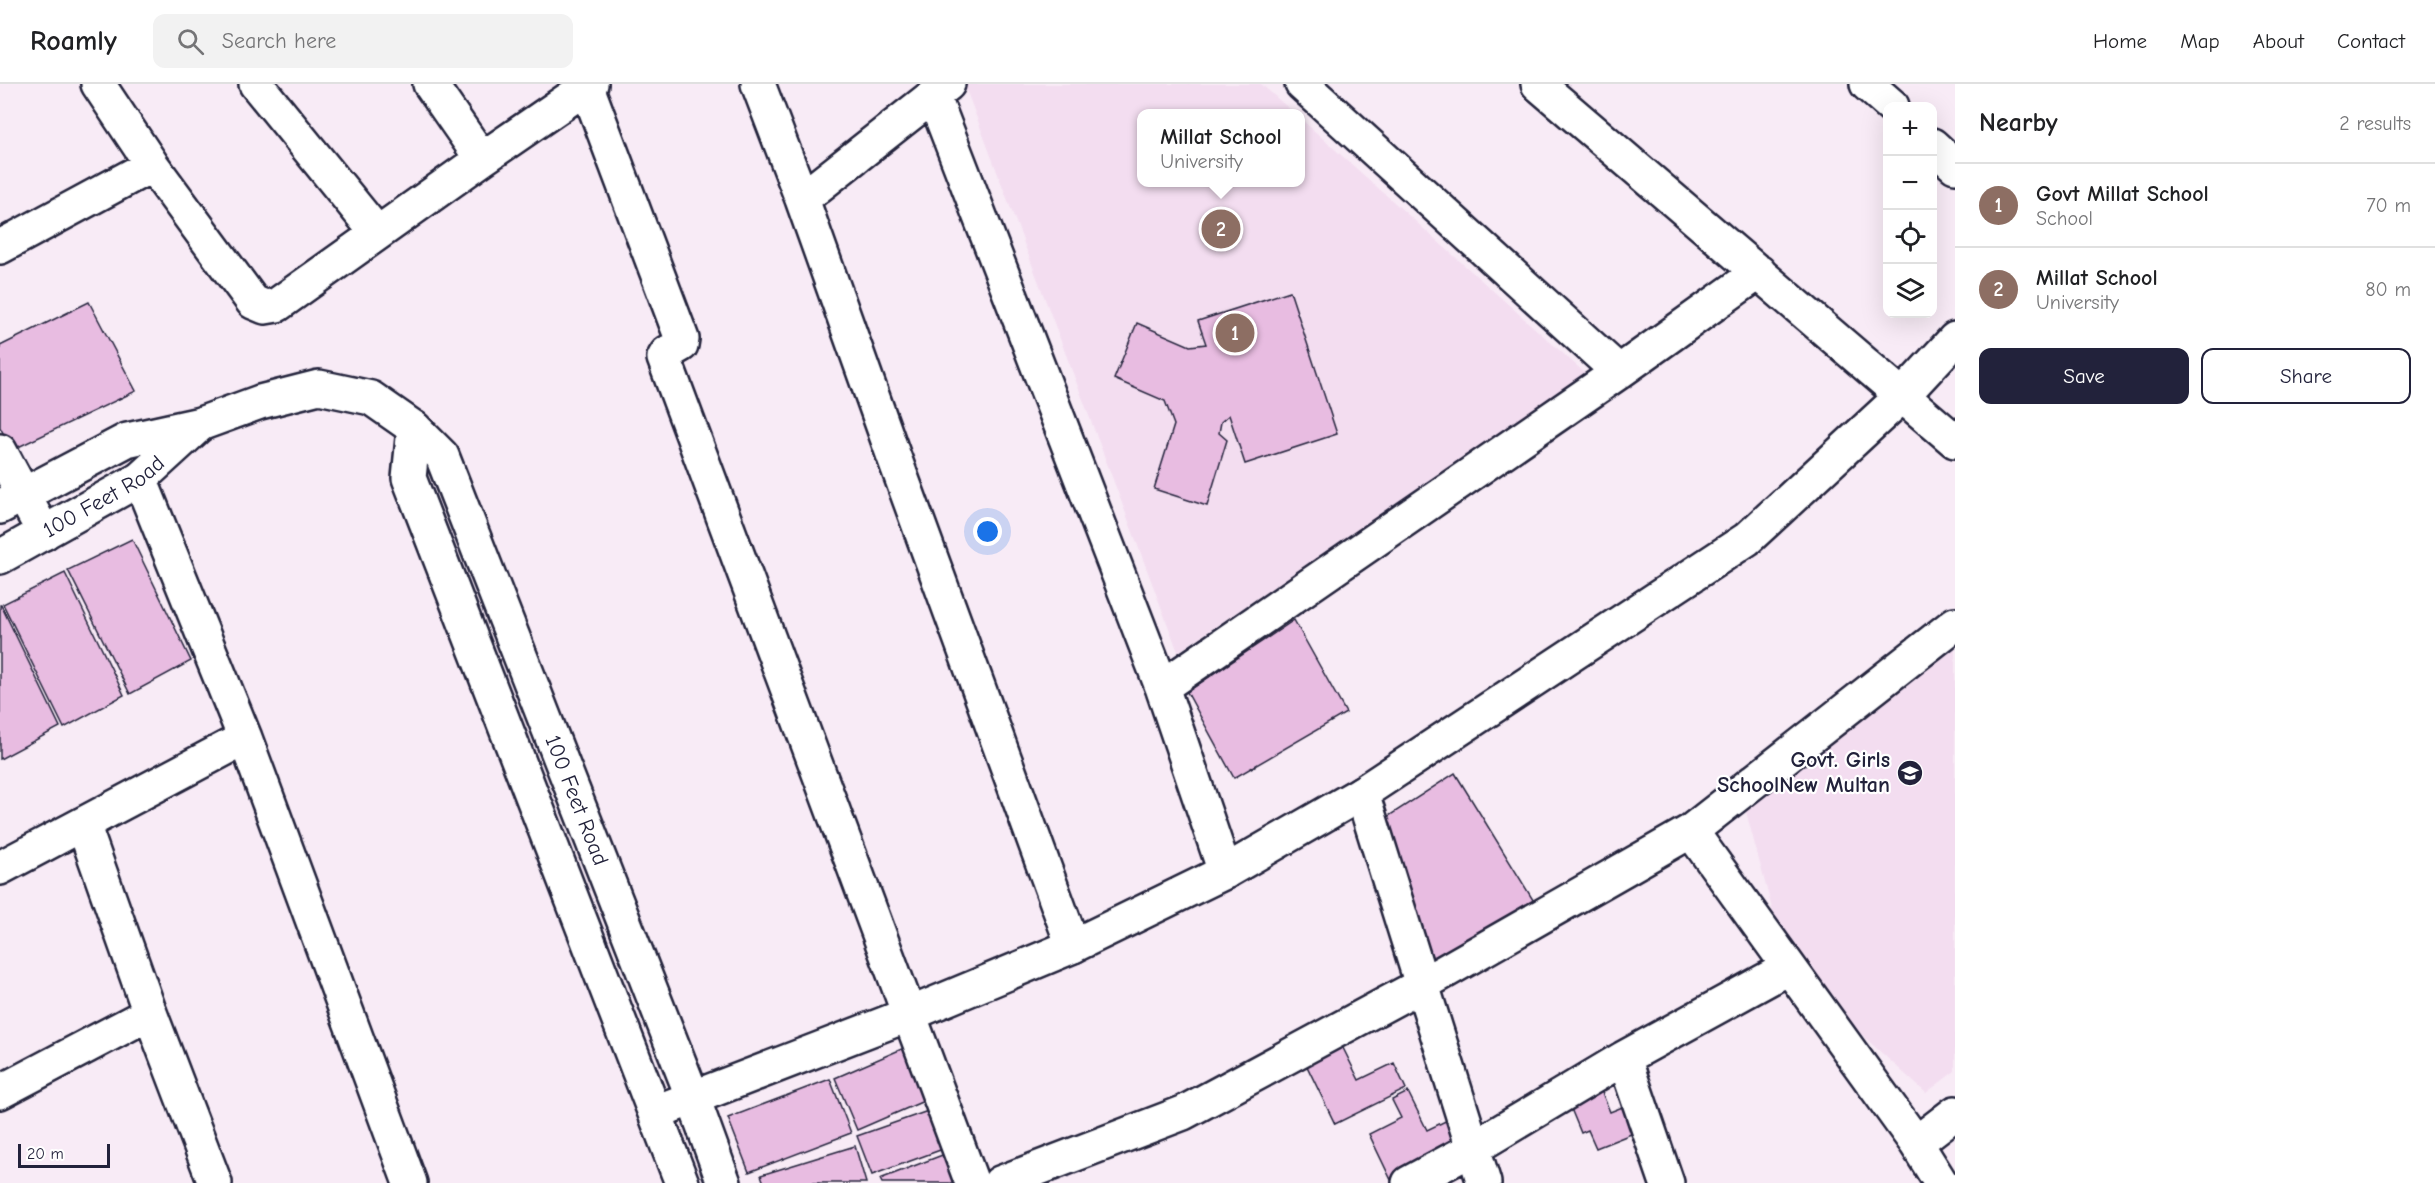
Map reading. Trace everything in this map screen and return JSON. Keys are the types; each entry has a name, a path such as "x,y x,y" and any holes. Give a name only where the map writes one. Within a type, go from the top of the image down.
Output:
{"street":[{"path":"98,84 152,165 252,302 264,306 277,305 589,86 682,339 681,345 667,353 664,358 972,1183"},
{"path":"256,84 377,233"},
{"path":"430,84 482,159"},
{"path":"758,84 802,199 1073,946"},
{"path":"1302,84 1619,372"},
{"path":"1538,84 1955,441"},
{"path":"1868,84 1888,102"},
{"path":"802,199 941,90 1162,687 1225,872"},
{"path":"1937,150 1955,166"},
{"path":"0,247 152,165"},
{"path":"1162,687 1619,372 1759,272"},
{"path":"656,1112 910,1014 1073,946 1225,872 1362,793 1747,539 1903,395 1955,339"},
{"name":"100 Feet Road","path":"12,500 127,440 200,424 260,402 319,387 371,398 414,428 442,456 693,1098 724,1183"},
{"name":"100 Feet Road","path":"0,557 140,479 200,424"},
{"name":"100 Feet Road","path":"414,428 409,478 682,1183"},
{"path":"0,451 12,500 44,533"},
{"path":"140,479 245,738 410,1183"},
{"path":"1000,1183 1183,1113 1423,984 1691,831 1955,624"},
{"path":"0,868 245,738"},
{"path":"1362,793 1484,1183"},
{"path":"83,824 150,1013 215,1183"},
{"path":"1691,831 1916,1143 1941,1183"},
{"path":"1410,1183 1472,1149 1624,1058 1788,968"},
{"path":"0,1092 150,1013"},
{"path":"1624,1058 1667,1183"},
{"path":"1916,1143 1955,1113"}],"shaded area":[{"path":"964,84 1261,84 1289,109 1137,109 1137,187 1305,187 1305,123 1586,374 1178,652"},
{"path":"1955,642 1955,1071 1926,1093 1788,968 1745,808"}],"building":[{"path":"1290,291 1337,434 1245,464 1229,415 1221,422 1219,433 1227,440 1207,506 1154,489 1174,425 1165,401 1114,379 1137,323 1190,346 1206,344 1198,321"},
{"path":"89,302 136,391 12,450 0,427 0,346"},
{"path":"132,539 191,661 130,694 68,570"},
{"path":"65,573 124,695 64,728 3,604"},
{"path":"0,605 60,727 0,759"},
{"path":"1294,620 1346,713 1234,778 1187,692"},
{"path":"1455,773 1538,908 1425,975 1384,819"},
{"path":"1341,1044 1359,1080 1394,1063 1406,1089 1335,1124 1305,1062"},
{"path":"904,1048 926,1100 857,1130 835,1078"},
{"path":"830,1079 851,1133 749,1172 728,1118"},
{"path":"1601,1090 1610,1112 1625,1106 1636,1132 1596,1148 1588,1130 1581,1133 1569,1104"},
{"path":"1408,1092 1427,1130 1458,1115 1472,1143 1392,1182 1369,1134 1401,1118 1392,1100"},
{"path":"928,1111 943,1149 872,1175 857,1136"},
{"path":"855,1146 866,1183 764,1183 761,1175"},
{"path":"945,1154 956,1183 882,1183 880,1179"}],"place":[{"name":"Millat School","path":"1221,229"},
{"name":"Govt Millat School","path":"1235,333"},
{"name":"Govt. Girls SchoolNew Multan","path":"1910,773"}]}
